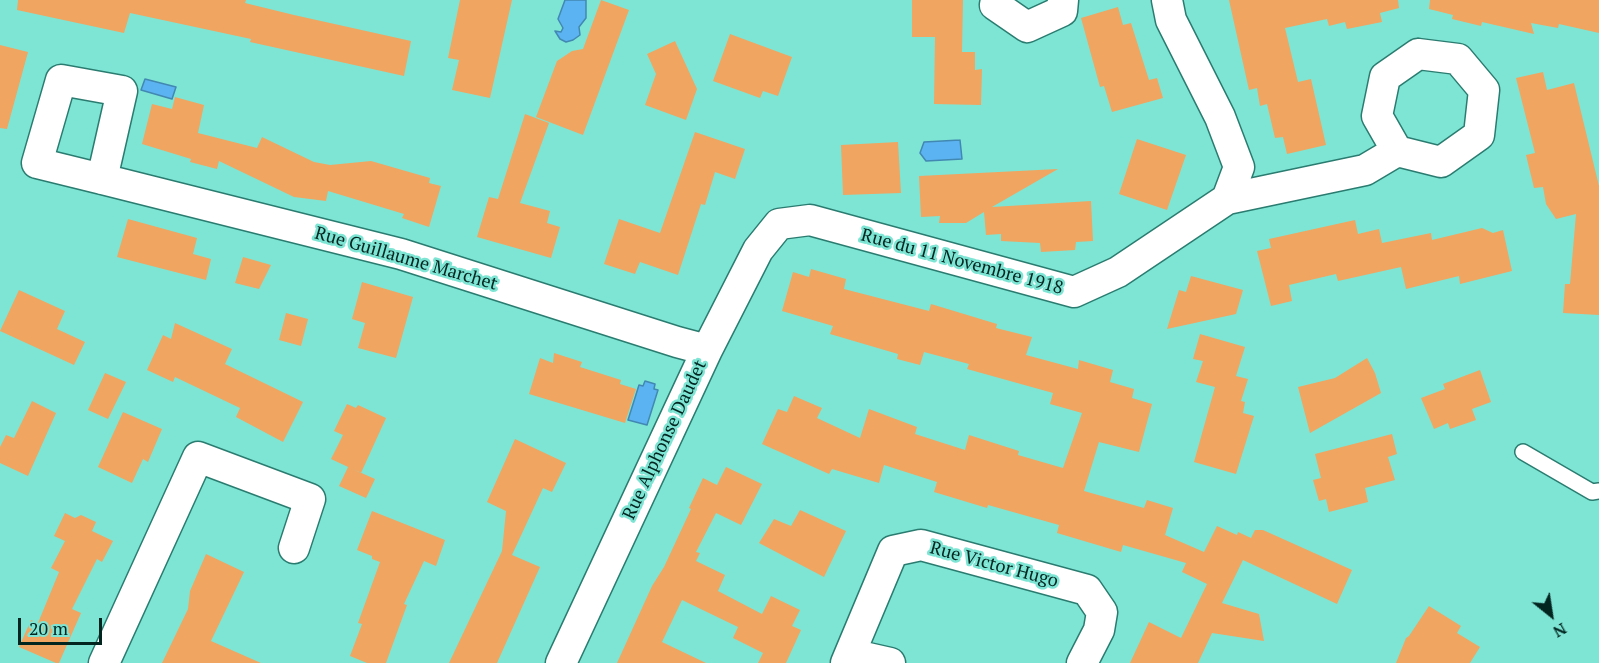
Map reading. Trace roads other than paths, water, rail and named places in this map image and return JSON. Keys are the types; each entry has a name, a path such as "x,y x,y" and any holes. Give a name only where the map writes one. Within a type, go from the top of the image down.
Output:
{"street":[{"path":"996,0 995,4 1027,27 1062,11 1063,0"},
{"path":"1167,0 1171,20 1220,117 1239,167 1227,199"},
{"path":"1227,199 1365,171 1397,151"},
{"name":"Rue Guillaume Marchet","path":"102,179 400,254 707,350"},
{"name":"Rue du 11 Novembre 1918","path":"779,224 810,220 1074,292 1118,272 1227,199"},
{"name":"Rue Alphonse Daudet","path":"561,663 707,350 758,250 779,224"},
{"path":"104,663 198,457 310,499 294,548"},
{"name":"Rue Victor Hugo","path":"890,663 848,658 893,551 921,545 1087,590 1102,612 1099,630 1082,663"}],"lane":[{"path":"1523,452 1592,492 1599,490"}],"water":[{"path":"565,0 586,0 586,18 579,27 580,35 566,42 560,39 555,31 561,32 563,28 558,19"},
{"path":"145,79 176,87 172,99 141,90"},
{"path":"960,140 962,159 926,161 920,153 924,142"},
{"path":"645,381 655,384 654,389 658,390 647,425 628,420 639,385 643,386"}]}
